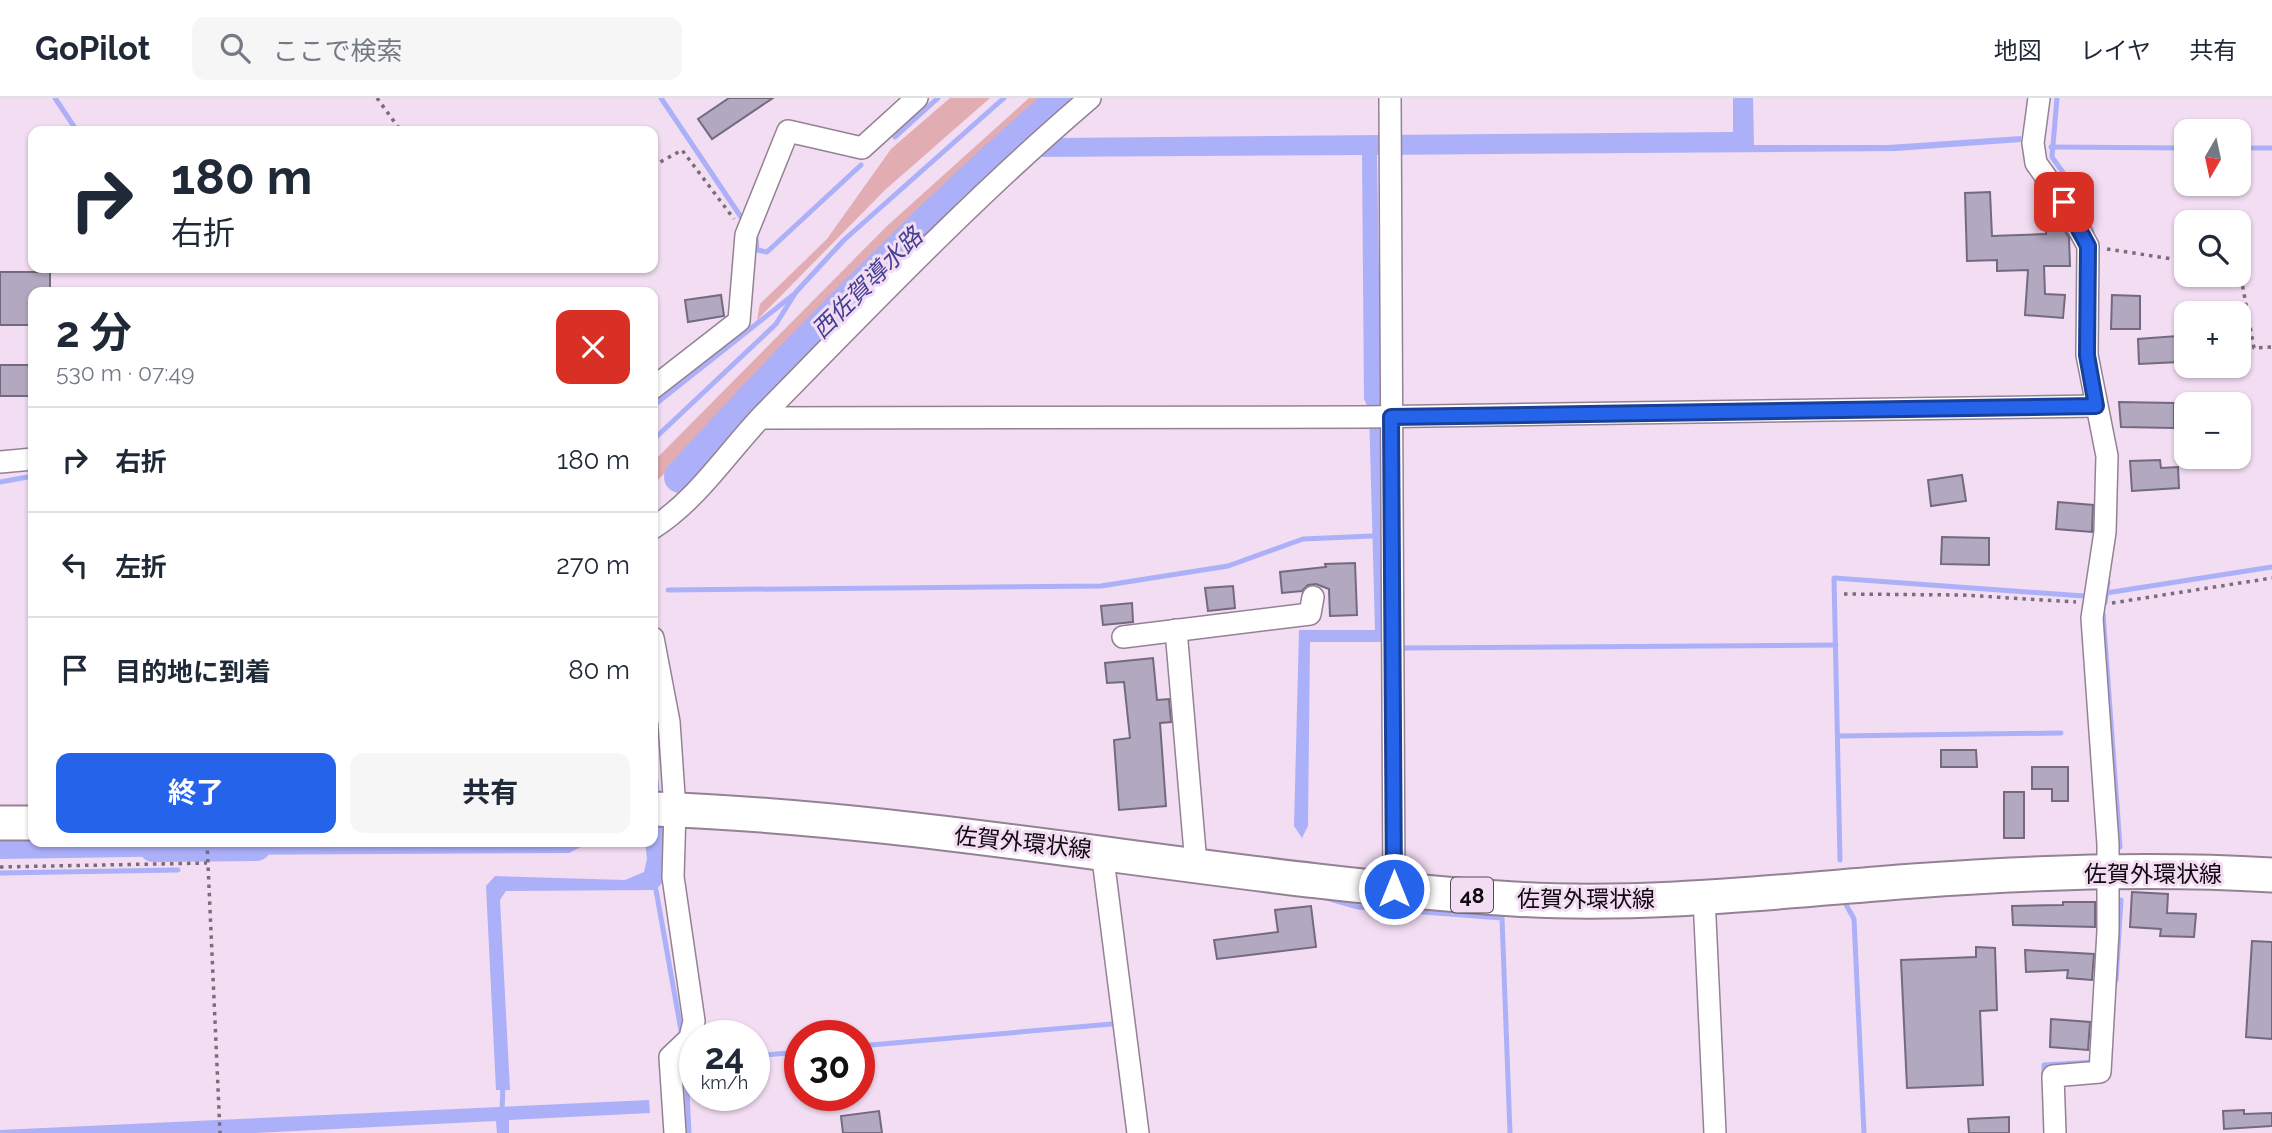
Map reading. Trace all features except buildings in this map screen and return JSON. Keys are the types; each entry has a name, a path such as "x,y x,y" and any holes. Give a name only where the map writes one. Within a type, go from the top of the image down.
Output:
{"main road":[{"name":"佐賀外環状線","path":"664,810 874,826 1102,851 1394,889 1517,899 1704,897 2108,870 2272,875"},
{"path":"0,824 28,823"}],"street":[{"path":"658,384 739,321 746,235 788,131 862,148 917,98"},
{"path":"658,525 680,511 761,418 1032,147 1090,98"},
{"path":"1390,98 1394,889"},
{"path":"2039,98 2033,144 2036,163 2064,202 2088,246 2087,355 2107,456 2101,603 2108,930 2100,1072 2053,1076 2055,1133"},
{"path":"761,418 1391,417 2096,406"},
{"path":"1123,637 1310,614 1313,597"},
{"path":"1176,631 1196,864"},
{"path":"658,664 669,722 664,810 694,1021 683,1044 670,1057 676,1133"},
{"path":"1102,851 1138,1133"},
{"path":"1704,897 1716,1133"}],"path":[{"path":"377,98 397,126"},
{"path":"658,163 682,150 746,235"},
{"path":"2106,249 2174,259"},
{"path":"2243,287 2254,348 2272,347"},
{"path":"1844,594 1962,595 2101,603 2272,578"},
{"path":"207,847 220,1133"},
{"path":"0,867 207,863"}],"shaded area":[{"path":"950,98 990,98 885,190 757,320 760,304 827,239 891,149"},
{"path":"1029,98 1044,98 979,152 658,480 658,457 887,226"}],"water":[{"path":"1733,98 1753,98 1754,145 1888,145 2021,136 2021,142 1896,151 1377,155 1385,642 1310,642 1308,826 1302,838 1294,826 1299,630 1375,630 1369,410 1364,399 1362,155 1034,157 1057,138 1733,132"},
{"path":"658,777 664,827 662,883 656,890 506,891 500,900 510,1090 496,1090 486,886 495,876 625,880 644,872 647,859 646,847 658,847"},
{"path":"28,837 28,847 195,847 195,856 0,859 0,838"},
{"path":"213,847 581,847 569,853 213,855"},
{"path":"649,1100 650,1113 509,1120 509,1133 497,1133 496,1121 255,1133 0,1133 0,1130"}],"waterway":[{"path":"55,98 74,126"},
{"path":"661,98 741,217"},
{"path":"895,137 938,98"},
{"path":"658,435 776,324 796,292 844,240 1004,98"},
{"name":"西佐賀導水路","path":"680,477 772,378 914,234 1063,98"},
{"path":"2057,98 2052,157 2074,188 2092,232"},
{"path":"2051,147 2174,148"},
{"path":"2251,148 2272,148"},
{"path":"756,238 757,250 767,252 861,165"},
{"path":"658,402 793,295"},
{"path":"0,482 28,477"},
{"path":"668,590 1101,586 1228,566 1303,539 1372,536"},
{"path":"2106,593 2272,567"},
{"path":"1840,860 1834,578 2084,596"},
{"path":"2105,603 2108,582"},
{"path":"2103,613 2120,847"},
{"path":"1399,648 1836,645"},
{"path":"1838,736 2061,733"},
{"path":"0,873 178,870"},
{"path":"656,890 679,1020"},
{"path":"1323,897 1358,907 1502,918 1510,1133"},
{"path":"1843,899 1854,919 1864,1133"},
{"path":"2116,980 2121,900"},
{"path":"875,1045 1112,1024"},
{"path":"770,1055 784,1053"},
{"path":"2044,1077 2044,1065 2095,1062"},
{"path":"502,1112 503,1084"},
{"path":"688,1111 689,1133"}],"route":[{"path":"1394,889 1391,417 2071,409 2096,406 2086,337 2090,266 2088,246 2064,202"}]}
